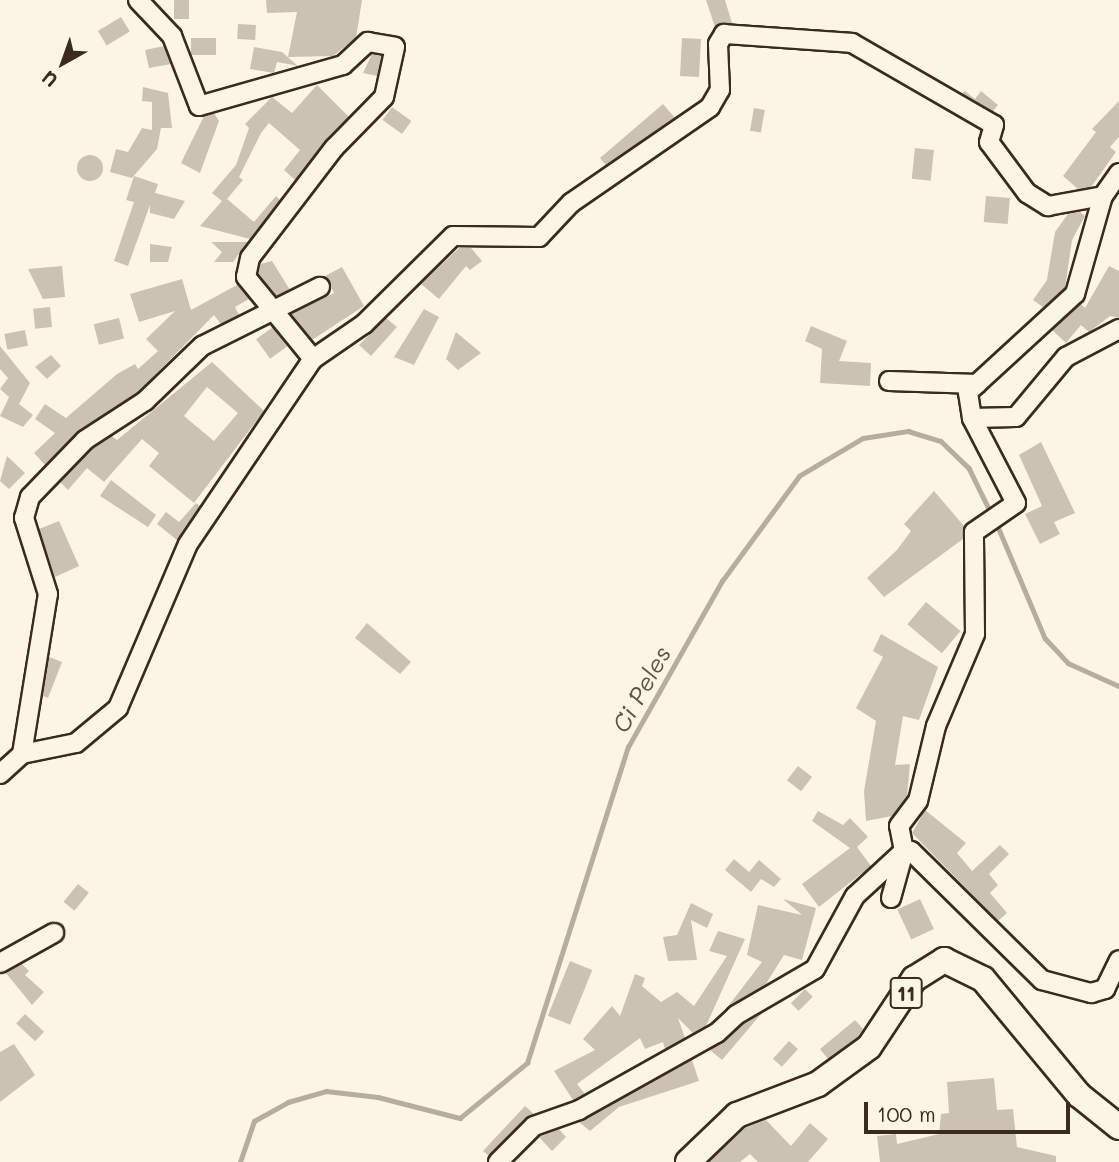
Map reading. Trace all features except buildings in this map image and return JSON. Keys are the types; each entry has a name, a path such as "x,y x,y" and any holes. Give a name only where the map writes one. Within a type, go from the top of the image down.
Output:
{"highway":[{"name":"11","path":"688,1162 737,1115 818,1084 869,1047 914,979 939,961 968,966 983,979 1079,1095 1113,1123"}],"street":[{"path":"138,0 172,36 198,106 343,65 368,42 395,47 384,97 334,148 250,258 246,277 313,359"},
{"path":"0,774 22,754 76,743 118,708 188,544 313,359 363,324 453,236 539,237 571,203 710,107 722,80 718,44 730,32 830,37 868,50 994,125 989,142 1027,193 1048,205 1103,196"},
{"path":"891,898 904,851 899,826 918,800 936,726 975,634 976,528 1009,510 1016,501 972,418 967,395 1075,294 1103,196 1119,173"},
{"path":"22,754 48,594 24,517 30,497 85,440 145,401 202,346 275,315 320,287"},
{"path":"972,418 1016,418 1066,357 1119,329"},
{"path":"889,381 977,384"},
{"path":"904,851 928,861 1026,967 1050,984 1073,992 1105,989 1119,960"},
{"path":"498,1162 534,1126 579,1110 717,1033 736,1015 816,969 855,896 904,851"},
{"path":"0,963 54,933"}],"waterway":[{"name":"Ci Peles","path":"240,1162 254,1121 288,1102 326,1091 378,1097 460,1118 527,1063 628,747 722,581 799,476 863,438 908,431 941,441 969,468 992,515"},
{"name":"Ci Peles","path":"996,522 1045,638 1068,663 1119,686"}]}
